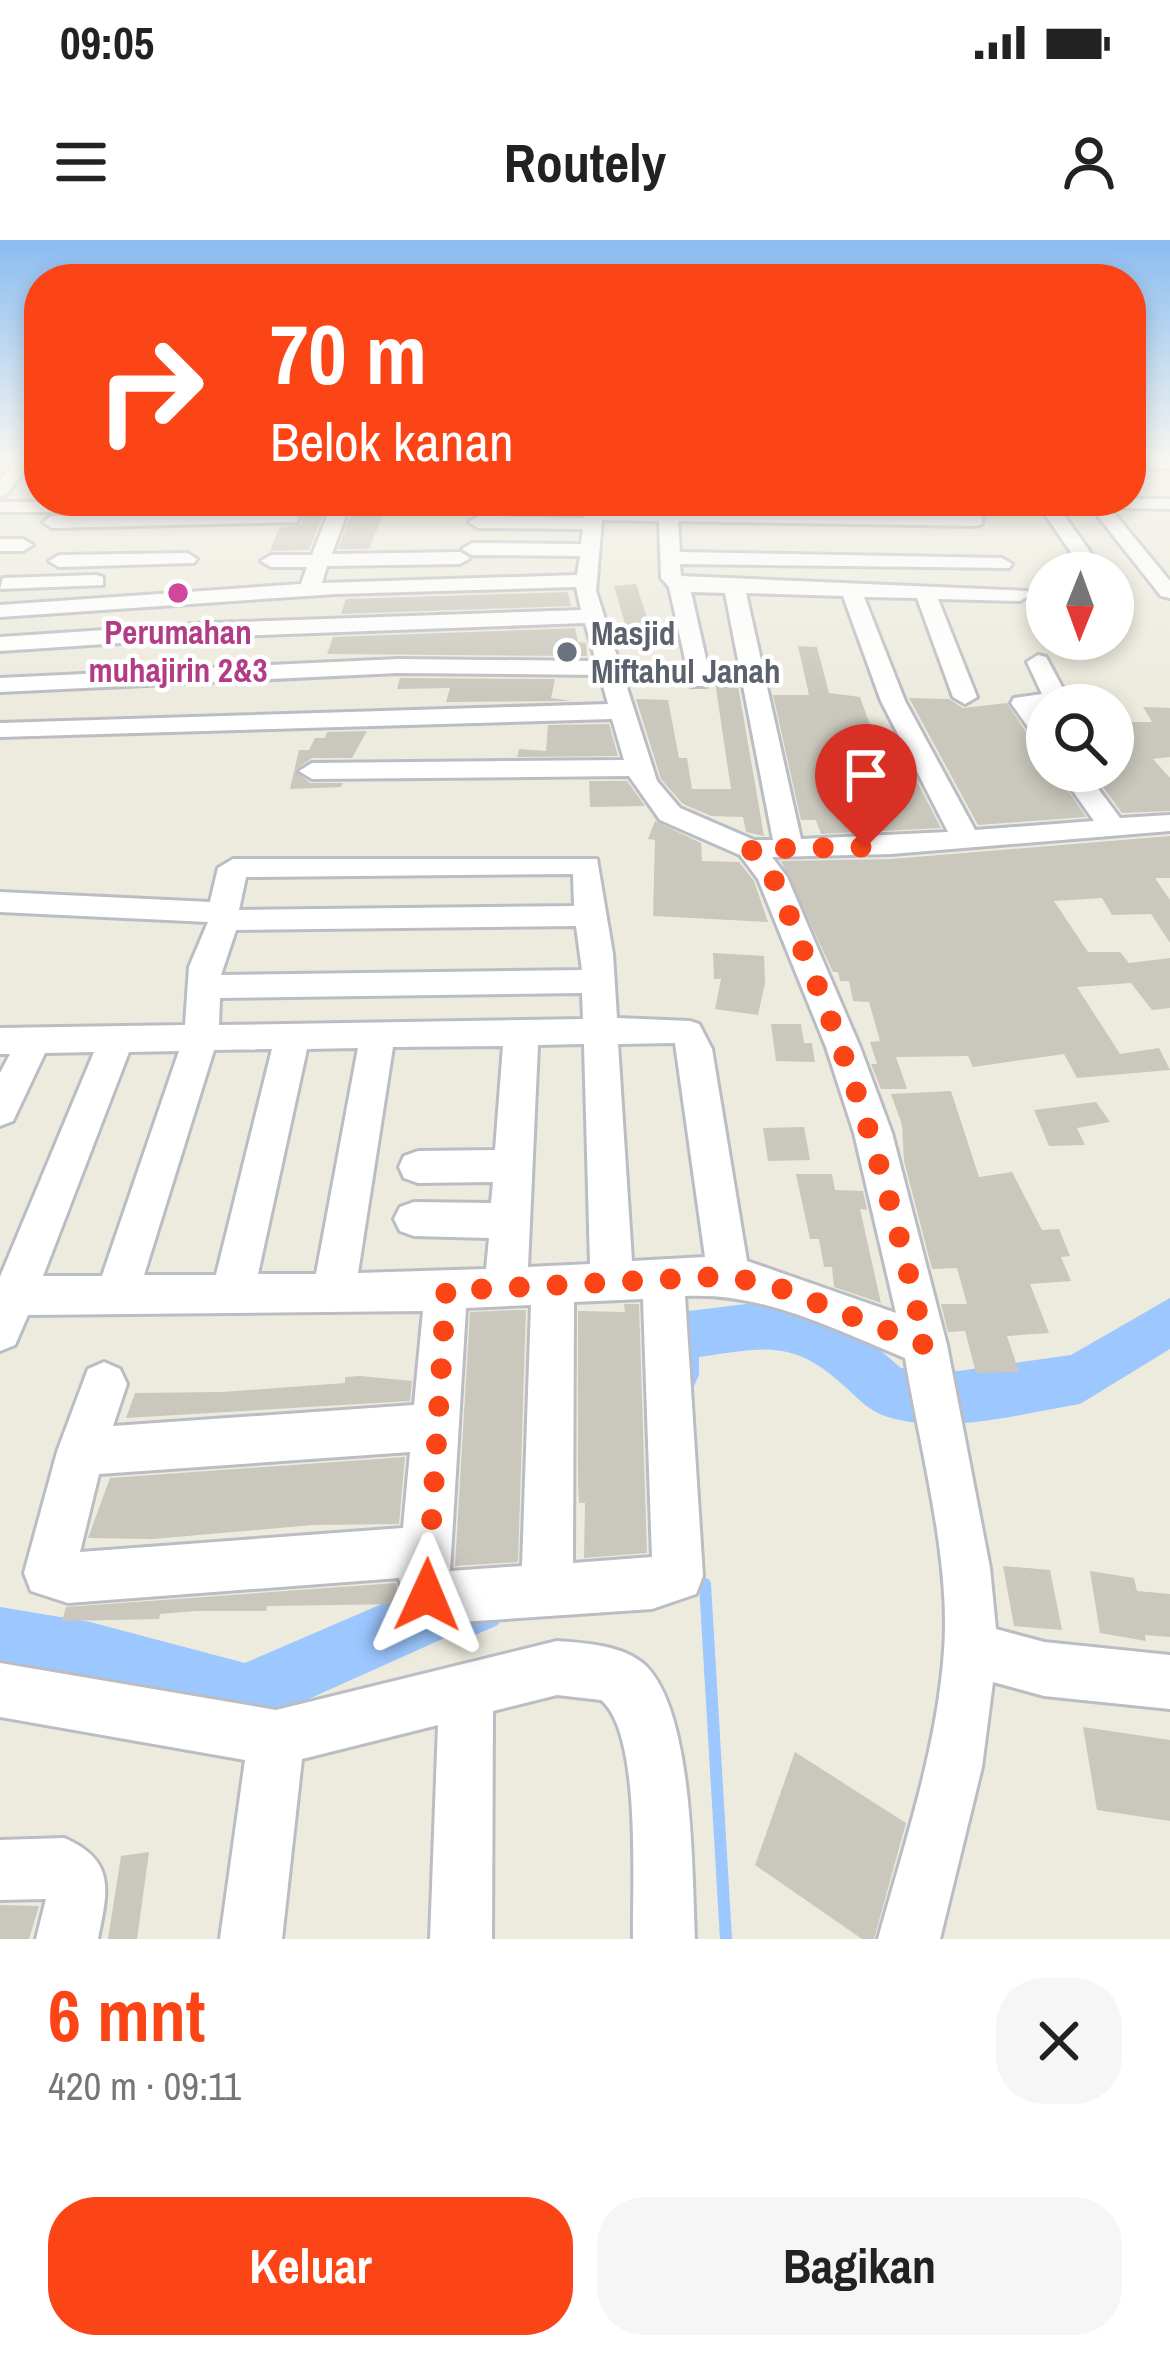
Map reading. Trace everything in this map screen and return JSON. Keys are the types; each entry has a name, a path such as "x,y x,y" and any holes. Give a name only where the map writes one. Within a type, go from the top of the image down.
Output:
{"street":[{"path":"118,602 160,535"},
{"path":"27,542 200,535"},
{"path":"309,590 332,535"},
{"path":"272,561 370,560 446,535"},
{"path":"453,583 468,535"},
{"path":"0,610 453,583 586,535"},
{"path":"590,535 592,616 648,791 670,814 750,849 789,850 1170,824"},
{"path":"670,535 671,578 679,584 1020,595"},
{"path":"715,535 860,562 1003,564"},
{"path":"795,535 989,542"},
{"path":"849,535 893,701 966,838"},
{"path":"1123,535 1168,592"},
{"path":"27,542 145,559 184,570 131,581 27,542"},
{"path":"679,584 699,681"},
{"path":"734,587 789,850"},
{"path":"925,592 965,697"},
{"path":"0,644 247,628 592,616"},
{"path":"1039,662 1049,684"},
{"path":"0,685 383,666 616,689"},
{"path":"364,771 383,666"},
{"path":"501,692 616,689"},
{"path":"0,730 375,719 616,689"},
{"path":"312,771 639,768"},
{"path":"1087,792 1113,828"},
{"path":"750,849 772,877 843,1047 889,1190 927,1354 965,1568 971,1649 954,1767 909,1939"},
{"path":"117,1293 201,1036 207,956 223,917 233,868 587,865 598,981 612,1282"},
{"path":"0,902 223,917 590,916"},
{"path":"205,987 598,981"},
{"path":"0,1111 17,1041 668,1028 686,1033 693,1041 728,1276"},
{"path":"506,1288 521,1030"},
{"path":"233,1293 293,1033"},
{"path":"334,1293 379,1034"},
{"path":"117,1038 5,1307 117,1293 446,1291 728,1276 777,1287 927,1354"},
{"path":"418,1167 512,1166"},
{"path":"414,1220 511,1221"},
{"path":"446,1291 424,1588 432,1598 652,1583 678,1576 663,1280"},
{"path":"548,1589 553,1287"},
{"path":"104,1384 52,1554 49,1573 55,1578 426,1552"},
{"path":"81,1451 435,1427"},
{"path":"971,1649 1043,1669 1170,1682"},
{"path":"0,1690 276,1738 556,1668 602,1672 633,1691 654,1759 664,1939"},
{"path":"461,1939 466,1688"},
{"path":"250,1939 276,1738"},
{"path":"0,1870 64,1868 74,1876 76,1898 67,1939"}],"building":[{"path":"276,535 315,535 309,550 270,551"},
{"path":"343,535 375,535 369,549 338,549"},
{"path":"636,584 655,643 631,644 614,586"},
{"path":"568,592 571,606 341,614 346,599"},
{"path":"575,628 578,642 586,643 587,656 327,654 333,637"},
{"path":"798,646 817,647 829,693 860,697 888,775 913,774 941,828 821,834 816,820 801,820 773,695 809,695"},
{"path":"713,668 735,668 764,836 746,832 743,817 711,816 683,804 661,779 636,699 668,700 679,758 687,758 692,789 731,789"},
{"path":"400,678 555,679 551,698 571,701 446,702 450,688 397,689"},
{"path":"909,698 949,699 963,708 1007,703 1026,732 1026,792 1069,792 1086,817 978,825"},
{"path":"1143,707 1170,708 1170,757 1153,759 1170,778 1170,811 1122,813 1106,792 1134,792 1134,722 1152,722"},
{"path":"609,724 618,756 517,757 519,749 546,751 548,725"},
{"path":"367,731 352,758 312,758 295,770 310,783 343,783 341,787 290,789 299,750 309,750 315,738 325,738 327,732"},
{"path":"589,781 627,781 645,806 590,807"},
{"path":"655,821 701,843 702,861 739,862 754,881 768,922 653,916 655,840 648,839"},
{"path":"1170,836 1170,878 1155,878 1170,900 1170,943 1151,914 1112,915 1102,898 1054,901 1088,952 1120,952 1129,963 1170,958 1170,1008 1152,1010 1131,983 1077,987 1120,1054 1159,1048 1170,1070 1077,1078 1064,1054 973,1067 968,1056 896,1057 907,1089 881,1089 871,1064 877,1064 870,1042 880,1041 869,1002 853,1001 849,981 840,981 838,972 833,972 781,861 891,859"},
{"path":"713,953 764,956 765,983 758,1015 715,1009 721,979 714,979"},
{"path":"771,1024 801,1024 804,1043 812,1043 815,1062 776,1061"},
{"path":"951,1091 979,1177 1012,1172 1042,1230 1059,1229 1070,1256 1061,1257 1071,1281 1030,1284 1049,1333 1007,1336 1019,1372 976,1373 965,1331 948,1332 941,1304 967,1304 957,1268 932,1269 904,1161 902,1125 891,1094"},
{"path":"1096,1102 1110,1122 1077,1128 1085,1145 1049,1146 1034,1110"},
{"path":"804,1127 810,1160 768,1161 763,1128"},
{"path":"796,1174 832,1174 835,1190 863,1191 867,1210 860,1209 881,1303 834,1287 832,1267 824,1267 819,1239 810,1239"},
{"path":"624,1304 639,1304 647,1553 584,1558 585,1503 579,1503 578,1483 578,1311 625,1312"},
{"path":"526,1310 518,1562 455,1566 470,1312"},
{"path":"345,1377 412,1381 410,1401 126,1418 135,1393 345,1383"},
{"path":"405,1457 399,1524 313,1525 153,1539 88,1538 110,1478"},
{"path":"1003,1566 1050,1570 1062,1630 1014,1626"},
{"path":"1090,1571 1134,1578 1137,1591 1170,1594 1170,1637 1145,1635 1146,1641 1100,1633"},
{"path":"396,1583 401,1604 267,1606 266,1611 160,1614 159,1619 62,1621 66,1607"},
{"path":"1083,1727 1170,1740 1170,1821 1097,1810"},
{"path":"795,1752 906,1823 874,1939 862,1939 755,1865"},
{"path":"149,1852 137,1939 108,1939 121,1856"},
{"path":"0,1905 39,1906 29,1939 0,1939"}],"waterway":[{"path":"673,1375 673,1337 778,1323 835,1344 891,1393 959,1397 1080,1379 1170,1321"},
{"path":"705,1584 726,1939"},
{"path":"0,1638 90,1653 246,1695 447,1606 477,1604"}],"place":[{"name":"Perumahan muhajirin 2&3","path":"178,593"},
{"name":"Masjid Miftahul Janah","path":"567,652"}],"route":[{"path":"427,1595 426,1552 446,1291 728,1276 777,1287 925,1345 889,1190 843,1047 772,877 750,849 866,847"}]}
